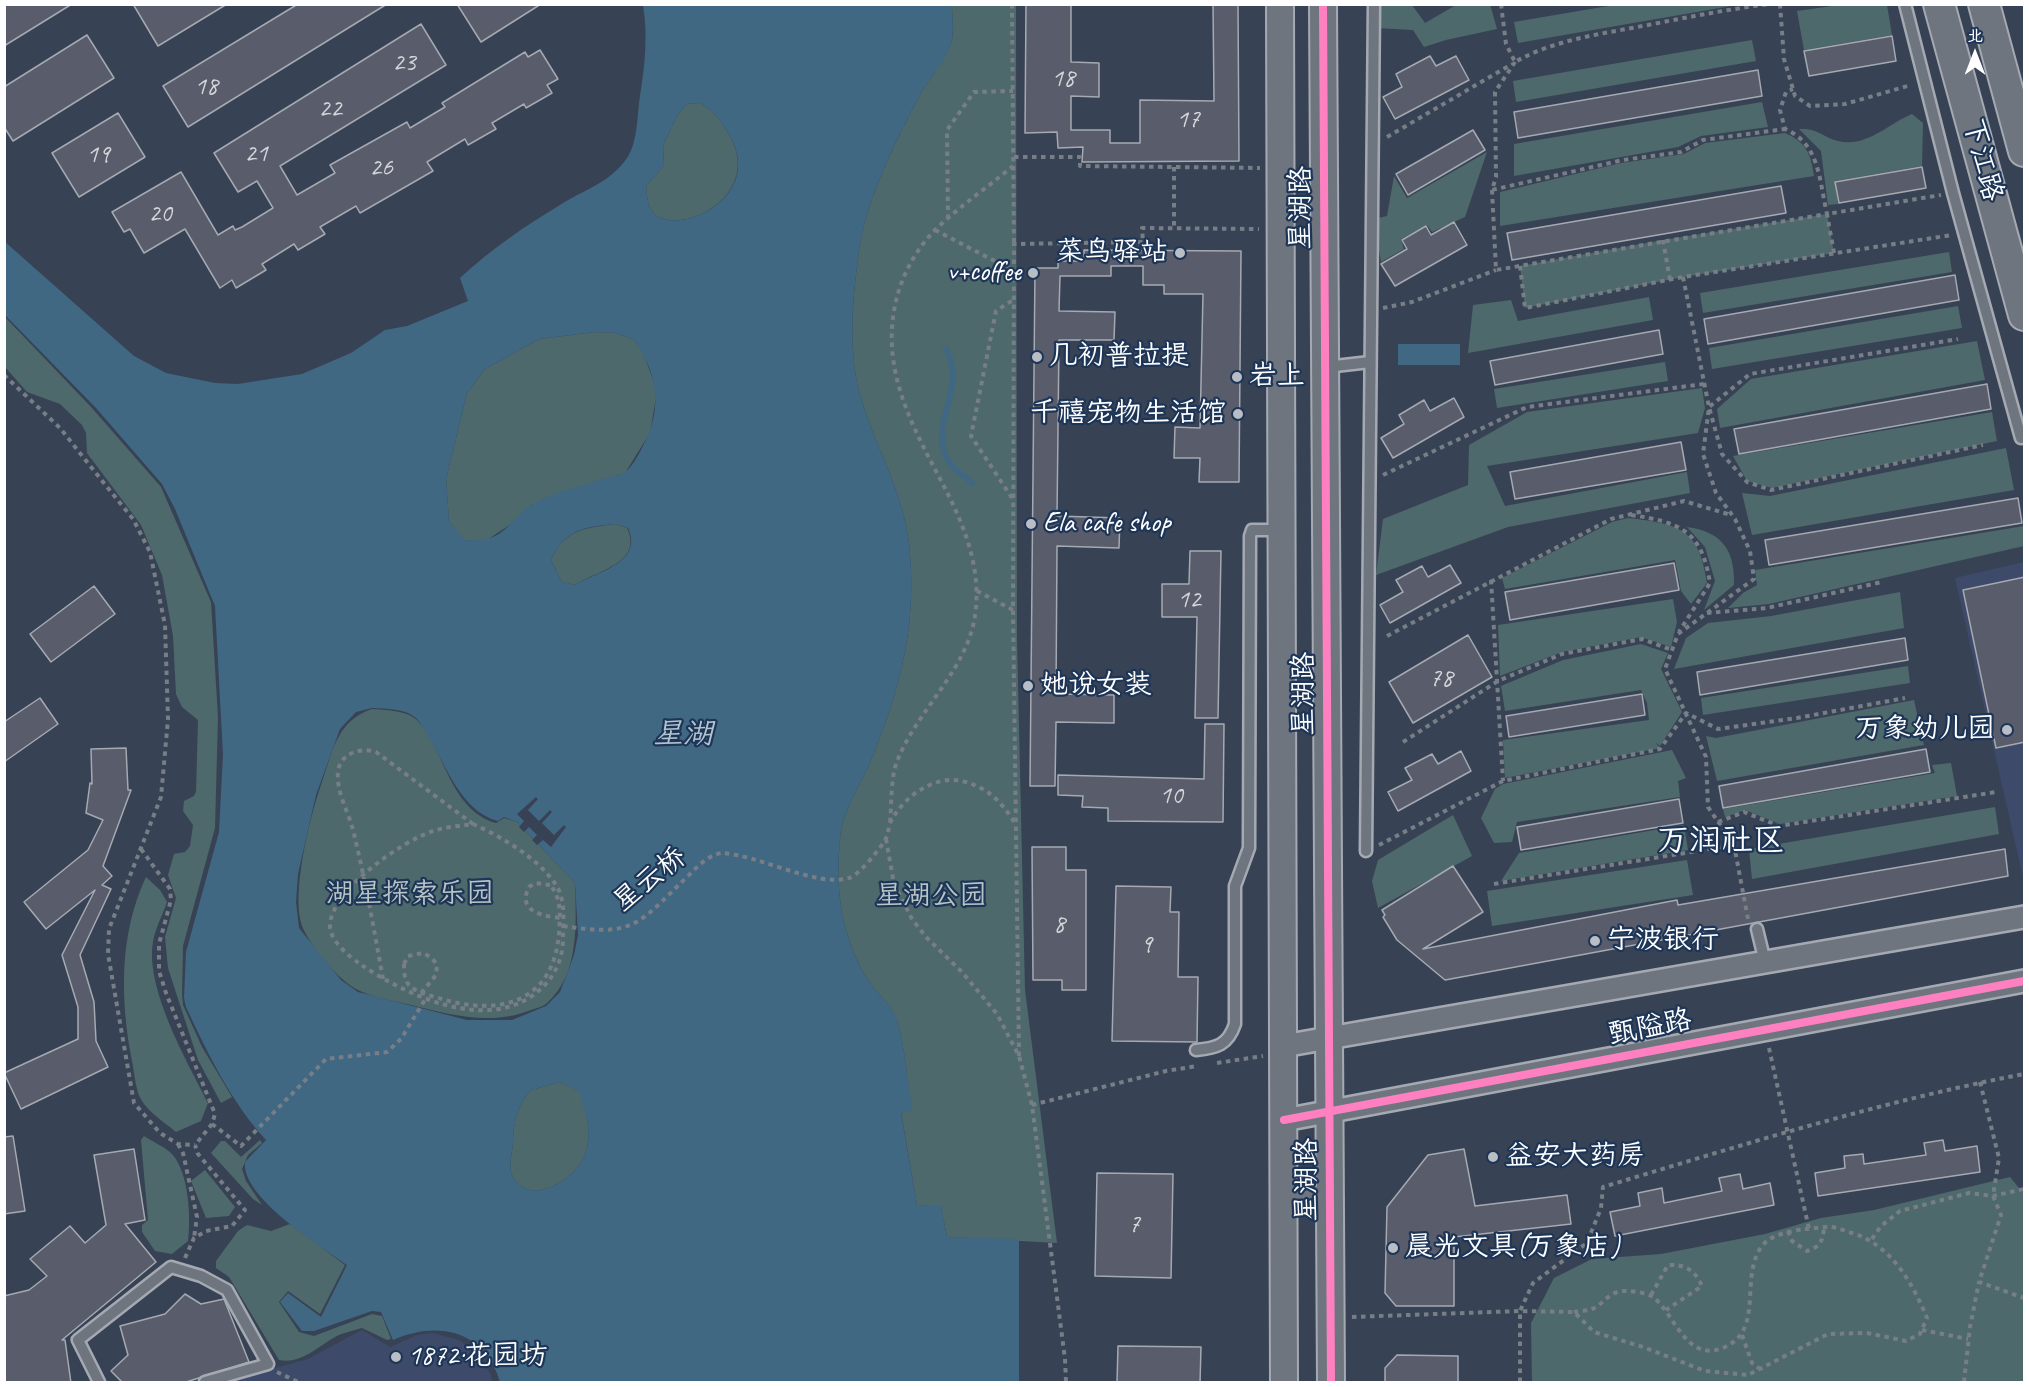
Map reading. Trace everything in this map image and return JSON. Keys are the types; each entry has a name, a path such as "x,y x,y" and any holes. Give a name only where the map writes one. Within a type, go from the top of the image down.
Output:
{"main road":[{"name":"下江路","path":"1939,4 2025,315"},
{"name":"下江路","path":"1984,4 2025,151"}],"street":[{"name":"星湖路","path":"1280,4 1282,530 1276,1050 1284,1120 1284,1383"},
{"name":"星湖路","path":"1323,4 1331,1383"},
{"name":"甄隘路","path":"1276,1050 1329,1038 2025,917"},
{"name":"甄隘路","path":"1284,1120 2025,981"},
{"path":"1284,1201 1330,1199"}],"lane":[{"path":"1366,851 1370,482 1369,311 1374,4"},
{"path":"1905,4 1953,193 2021,438"},
{"path":"1325,368 1370,362"},
{"path":"1196,1050 1214,1049 1227,1042 1235,1024 1235,886 1249,848 1250,536 1252,530 1282,530"},
{"path":"1753,926 1765,962"},
{"path":"99,1383 78,1340 171,1267 201,1276 226,1290 268,1364 205,1383"}],"path":[{"path":"1012,4 1014,157 1012,610 1019,1056"},
{"path":"1501,4 1506,44 1515,62"},
{"path":"1372,146 1534,51 1565,40 1730,9 1770,4"},
{"path":"1780,4 1784,59 1795,96 1810,106 1845,105 1924,80"},
{"path":"1496,270 1492,190 1496,177 1495,92 1515,62"},
{"path":"1785,129 1780,110 1786,92 1793,89"},
{"path":"948,219 947,139 949,124 974,92 1013,92"},
{"path":"1492,190 1623,160 1681,152 1703,140 1785,129 1798,134 1814,153 1834,253"},
{"path":"1014,157 1080,157 1080,166 1269,168"},
{"path":"1013,166 935,230 917,252 903,279 896,301 891,330 893,369 901,399 915,432 950,497 969,542 977,591 976,611 961,655 897,761 886,839 894,884 912,919 927,939 962,972 997,1014 1019,1056 1032,1106 1065,1359 1066,1383"},
{"path":"1174,167 1174,228"},
{"path":"1369,311 1412,302 1496,270 1663,240 1953,193"},
{"path":"1014,244 1143,242 1142,228 1281,228"},
{"path":"935,230 1014,271"},
{"path":"1520,266 1525,308 1683,277 1964,233"},
{"path":"1663,240 1670,280"},
{"path":"1683,277 1709,407 1722,454 1746,482 1771,490 1983,445"},
{"path":"1013,300 996,311 971,436 1013,498"},
{"path":"1678,634 1754,579 1750,551 1732,515 1716,493 1703,454 1709,407 1750,374 1958,339"},
{"path":"4,375 60,428 133,519 150,552 165,625 168,719 161,796 109,929 108,954 134,1104 160,1133 178,1144 195,1145"},
{"path":"1370,482 1527,408 1704,384"},
{"path":"1387,636 1611,519 1684,501 1732,515"},
{"path":"1627,515 1666,520 1691,534 1706,558 1710,583 1678,634 1665,669 1706,757 1708,807 1734,845 1753,926"},
{"path":"1491,580 1503,781"},
{"path":"1706,613 1767,608 1882,582"},
{"path":"977,591 1012,610"},
{"path":"1403,742 1498,681 1562,654 1642,639 1672,650"},
{"path":"1686,713 1718,729 1797,718 1905,698"},
{"path":"1366,851 1503,781 1660,749 1686,713"},
{"path":"383,979 363,874 339,780 338,771 342,760 365,748 376,752 473,824 504,840 540,867 557,886 562,902 563,926 560,959 555,972 548,984 529,999 490,1010 466,1009 426,998 383,979 348,956 331,933 330,921 343,897 363,874 402,845 433,831 473,824"},
{"path":"890,822 919,789 957,780 983,788 994,795 1017,825"},
{"path":"1719,822 1744,812 1779,826 1996,792"},
{"path":"1494,884 1734,845"},
{"path":"141,849 170,889 171,900 159,944 159,971 169,1002 215,1114 212,1124 195,1145"},
{"path":"420,996 436,975 437,965 423,953 408,956 404,963 407,983 413,989 456,1003 483,1006 507,1002 527,994 543,983 552,970 557,954 560,907 555,891 550,885 535,883 529,887 526,899 528,905 539,915 563,918"},
{"path":"212,1124 234,1138 241,1146 326,1059 378,1054 393,1047 426,998"},
{"path":"1766,1029 1786,1132 1809,1229"},
{"path":"1210,1064 1276,1050"},
{"path":"1032,1106 1166,1071 1198,1066"},
{"path":"1520,1383 1520,1311 1533,1283 1587,1243 1601,1208 1603,1187 1786,1132 1980,1082 2025,1074"},
{"path":"1964,1383 1968,1339 1979,1282 2001,1215 1993,1196 1999,1158 1980,1082"},
{"path":"178,1144 183,1153 197,1217 194,1238 180,1270"},
{"path":"194,1238 206,1231 232,1226 245,1210 198,1154 195,1145"},
{"path":"1872,1239 1881,1226 1900,1211 1970,1193 1993,1196 2025,1189"},
{"path":"1788,1231 1792,1240 1807,1251 1818,1247 1823,1238 1824,1227"},
{"path":"1331,1317 1520,1311 1574,1312 1594,1309 1605,1297 1625,1291 1651,1295 1666,1310 1688,1342 1703,1350 1720,1349 1742,1335 1751,1309 1751,1271 1762,1245 1788,1231 1832,1227 1872,1239 1893,1259 1915,1291 1927,1318 1920,1334 1906,1341 1867,1333 1828,1334 1748,1375 1705,1371 1643,1347 1594,1332 1574,1312"},
{"path":"1651,1295 1668,1264 1680,1264 1697,1274 1702,1286 1666,1310"},
{"path":"1979,1282 2025,1298"},
{"path":"1922,1330 1968,1339"},
{"path":"1742,1335 1752,1363 1760,1369"}],"shaded area":[{"name":"万象幼儿园","path":"2024,562 2024,882 1955,578"},
{"name":"1872·花园坊","path":"362,1330 390,1347 417,1335 433,1333 459,1340 479,1355 491,1375 492,1382 225,1382 308,1359"}],"green space":[{"path":"1490,4 1497,29 1424,47 1413,30 1376,28 1378,5 1412,5 1425,23 1456,5"},
{"name":"星湖公园","path":"952,5 1016,5 1017,639 1025,990 1057,1243 947,1237 941,1207 917,1205 901,1112 912,1110 899,1028 891,1008 871,985 852,947 842,912 838,876 841,829 891,708 904,658 911,608 910,554 903,512 861,398 854,364 853,311 858,259 867,216 882,174 920,95 950,46 953,31"},
{"path":"1614,5 1737,5 1518,43 1514,22"},
{"path":"1839,5 1887,5 1892,35 1804,50 1797,11"},
{"path":"1752,40 1756,61 1516,102 1513,81"},
{"path":"1762,102 1768,127 1701,136 1678,147 1514,176 1514,144"},
{"path":"700,103 713,112 728,133 737,156 736,177 727,194 713,207 697,216 679,220 664,219 651,209 646,186 663,167 664,143 678,114 687,104"},
{"path":"1912,114 1923,123 1922,166 1835,181 1838,204 1828,205 1821,151 1799,129 1815,131 1838,141 1858,141"},
{"path":"1785,133 1803,145 1811,161 1814,176 1500,226 1500,192 1621,163 1684,154 1705,143"},
{"path":"1487,152 1465,217 1432,232 1427,225 1401,239 1404,249 1381,262 1374,219 1387,216 1394,176 1407,198"},
{"path":"1827,214 1834,253 1683,277 1525,308 1520,266"},
{"path":"1949,252 1952,272 1703,313 1700,293"},
{"path":"1649,297 1653,320 1468,353 1473,305 1511,300 1518,321"},
{"path":"1958,306 1962,328 1712,369 1709,348"},
{"path":"5,317 92,408 161,487 211,602 218,717 215,828 183,946 182,994 183,1005 202,1047 232,1097 221,1103 198,1060 168,968 165,937 176,898 168,875 174,854 185,852 190,846 193,825 183,811 184,801 194,796 196,792 198,720 182,707 176,694 173,636 162,575 141,525 87,453 86,433 82,425 60,404 27,392 5,367"},
{"path":"595,332 616,333 633,339 643,352 657,391 650,433 625,473 531,505 511,524 484,542 464,540 449,521 446,479 467,393 485,369 539,339"},
{"path":"1977,341 1985,380 1720,428 1717,409 1751,379"},
{"path":"1665,362 1668,381 1497,408 1494,389"},
{"path":"1702,388 1705,408 1698,433 1487,466 1505,506 1687,472 1690,493 1508,527 1376,575 1383,519 1468,485 1469,445 1527,412"},
{"path":"1992,412 1997,441 1772,488 1747,481 1733,456"},
{"path":"2006,448 2014,490 1752,535 1742,493 1770,496"},
{"path":"1628,518 1673,527 1684,532 1692,540 1698,550 1707,583 1691,604 1681,591 1675,560 1505,589 1502,578 1612,522"},
{"path":"616,524 627,528 631,540 624,558 575,585 562,582 551,560 563,542 569,536 585,529"},
{"path":"2024,526 2024,546 1769,604 1728,608 1743,593 1757,585 1755,570"},
{"path":"1687,527 1710,533 1718,539 1729,553 1732,562 1734,585 1704,610 1715,581 1705,547"},
{"path":"1900,592 1904,628 1674,669 1686,638 1708,623 1771,616"},
{"path":"1673,599 1677,622 1671,647 1641,637 1562,652 1500,676 1498,625"},
{"path":"1641,644 1668,653 1661,669 1682,712 1660,746 1655,742 1660,748 1505,778 1503,740 1649,720 1647,703 1641,690 1505,711 1501,686 1563,660"},
{"path":"1908,666 1910,683 1703,715 1701,698"},
{"path":"1914,700 1924,745 1717,781 1706,736 1716,738"},
{"name":"湖星探索乐园","path":"372,709 401,712 417,720 435,747 458,793 468,806 481,816 496,823 504,818 517,822 575,883 576,914 571,963 558,991 544,1006 516,1015 486,1018 456,1015 377,997 358,990 342,979 311,943 302,926 299,895 303,857 316,802 332,752 342,731 360,714"},
{"path":"1672,750 1686,778 1678,781 1680,797 1517,822 1512,842 1494,843 1481,818 1495,789 1503,784"},
{"path":"1951,763 1957,796 1780,824 1745,810 1725,817 1723,809 1935,773 1932,765"},
{"path":"1995,807 1999,834 1752,879 1749,849"},
{"path":"1453,815 1472,856 1378,908 1372,881 1378,860"},
{"path":"1684,825 1688,850 1501,881 1519,853"},
{"path":"1687,860 1693,895 1492,926 1487,891"},
{"path":"146,877 160,890 167,902 154,937 152,956 154,977 160,999 208,1103 201,1121 176,1132 154,1115 138,1093 125,1015 124,968 127,944 137,899"},
{"path":"560,1082 579,1091 588,1122 585,1154 573,1172 563,1180 552,1187 530,1190 521,1186 513,1177 510,1169 517,1114 531,1090"},
{"path":"144,1136 172,1154 178,1162 188,1196 188,1241 172,1254 155,1251 142,1232 142,1225 148,1220 141,1140"},
{"path":"260,1140 262,1143 248,1155 242,1169 246,1181 262,1205 253,1199 211,1153 221,1141 225,1141 241,1157"},
{"path":"205,1170 235,1207 229,1216 206,1218 191,1181"},
{"path":"2010,1177 2024,1194 2024,1382 1532,1382 1531,1323 1554,1278 1592,1259 1661,1254 1765,1234 1821,1218 1874,1210"},
{"path":"290,1224 345,1265 320,1314 288,1291 279,1302 299,1332 314,1336 372,1314 382,1316 391,1339 387,1340 362,1328 339,1335 303,1357 287,1361 279,1360 229,1277 216,1268 216,1261 238,1231 247,1225 271,1231"}],"water":[{"name":"星湖","path":"643,5 952,5 953,31 950,46 920,95 882,174 867,216 858,259 853,311 854,364 861,398 903,512 910,554 911,608 904,658 891,708 841,829 838,876 842,912 852,947 868,980 894,1012 899,1028 913,1110 901,1113 917,1205 941,1206 947,1237 1019,1239 1019,1382 500,1382 493,1365 472,1341 458,1334 443,1331 410,1334 393,1340 381,1312 372,1311 314,1331 302,1331 280,1302 288,1293 321,1317 347,1265 284,1220 255,1190 247,1176 245,1162 266,1140 231,1094 186,1007 184,998 186,952 219,832 223,755 215,606 175,509 162,484 96,408 5,315 4,241 134,356 166,373 215,383 238,384 302,374 351,353 385,330 407,326 468,301 460,278 472,267 521,230 604,180 620,167 631,152 636,128 646,39","holes":["700,103 713,112 722,123 737,156 737,177 728,194 714,207 697,216 679,220 664,219 651,209 646,186 663,167 664,143 678,114 687,104","595,332 616,333 633,339 648,364 655,391 655,405 649,432 635,460 623,473 562,491 538,501 519,514 499,534 491,538 465,540 449,521 446,479 467,393 485,369 539,339","616,524 628,528 631,540 624,558 575,585 562,582 551,560 556,550 569,536 585,529","372,708 406,712 416,718 456,787 474,808 498,821 504,817 517,822 575,883 578,935 574,955 560,992 546,1006 512,1020 467,1020 358,992 341,980 299,928 296,902 298,874 316,795 340,729 356,712","560,1082 578,1091 588,1122 587,1146 580,1163 563,1180 552,1187 541,1190 530,1190 521,1186 513,1177 510,1169 515,1121 526,1095 531,1090"]},
{"path":"1398,344 1460,344 1460,365 1398,365"}],"pier":[{"path":"536,797 538,799 528,810 539,821 550,810 552,812 542,823 554,835 564,825 566,827 551,847 543,840 537,845 532,840 537,835 529,827 524,832 519,827 524,821 517,814"}],"building":[{"path":"4,4 72,4 4,46"},
{"path":"133,4 227,4 158,46"},
{"path":"298,4 387,4 188,127 163,86"},
{"path":"457,4 541,4 481,42"},
{"path":"1026,4 1071,4 1071,62 1099,63 1099,97 1071,96 1071,130 1110,130 1110,143 1140,143 1140,100 1214,101 1213,4 1238,4 1239,161 1082,162 1083,147 1058,148 1057,132 1025,133"},
{"path":"421,24 446,65 280,166 297,195 335,173 330,165 407,122 410,128 445,107 442,103 525,52 528,57 540,50 558,79 547,85 552,93 526,108 524,104 492,123 496,129 468,145 465,139 427,162 433,171 360,213 356,206 320,227 325,234 298,250 294,244 262,264 266,270 236,288 232,280 220,288 185,229 144,253 130,229 124,232 112,212 181,172 218,235 233,226 235,230 242,227 273,208 257,181 238,192 214,153"},
{"path":"87,35 114,78 13,141 4,127 4,87"},
{"path":"1892,36 1896,61 1809,76 1804,51"},
{"path":"1430,56 1436,66 1456,56 1469,80 1395,119 1383,97 1402,87 1396,74"},
{"path":"1758,70 1762,96 1518,138 1514,112"},
{"path":"118,113 145,157 79,197 52,153"},
{"path":"1473,130 1485,150 1408,195 1396,174"},
{"path":"1922,167 1926,188 1839,203 1835,182"},
{"path":"1781,186 1786,213 1512,260 1507,233"},
{"path":"1454,222 1467,245 1395,286 1381,264 1407,249 1402,240 1426,226 1431,235"},
{"path":"1084,250 1241,251 1239,482 1199,482 1200,458 1174,458 1175,427 1200,428 1203,294 1164,294 1164,285 1143,285 1143,266 1111,266 1111,276 1060,276 1059,311 1115,312 1114,340 1059,340 1057,516 1120,518 1119,548 1057,546 1056,694 1114,695 1114,723 1056,722 1055,786 1030,786 1035,268 1058,268 1058,261 1084,261"},
{"path":"1955,275 1959,300 1708,344 1704,319"},
{"path":"1659,330 1663,354 1495,385 1490,361"},
{"path":"1987,384 1991,409 1739,454 1734,429"},
{"path":"1454,398 1464,417 1393,458 1381,438 1404,424 1399,415 1424,400 1430,411"},
{"path":"1681,442 1686,470 1515,499 1510,472"},
{"path":"2018,498 2022,523 1769,565 1765,540"},
{"path":"1190,551 1221,551 1218,718 1195,718 1197,617 1162,617 1162,584 1189,584"},
{"path":"1674,563 1679,590 1510,620 1505,592"},
{"path":"1450,565 1461,583 1390,623 1380,605 1403,592 1396,580 1422,566 1428,577"},
{"name":"万象幼儿园","path":"2025,577 2025,742 1996,748 1963,590"},
{"path":"94,586 115,614 51,662 30,634"},
{"path":"1468,635 1492,677 1413,723 1389,682"},
{"path":"1905,638 1908,660 1700,695 1697,672"},
{"path":"1642,694 1645,715 1509,737 1506,716"},
{"path":"40,698 58,724 4,762 4,722"},
{"path":"1205,724 1224,724 1223,822 1108,821 1108,808 1082,807 1083,796 1058,795 1058,775 1204,779"},
{"path":"126,748 128,790 131,790 103,866 112,876 102,885 111,889 80,955 94,1002 96,1041 108,1067 21,1109 4,1073 78,1039 78,1007 62,955 95,890 46,929 24,902 88,850 103,820 86,813 90,783 92,784 91,749"},
{"path":"1926,749 1930,772 1723,808 1719,786"},
{"path":"1461,751 1471,771 1398,811 1388,792 1412,780 1405,768 1432,754 1438,764"},
{"path":"1679,799 1683,823 1521,850 1517,827"},
{"path":"1032,847 1066,847 1066,870 1086,870 1086,990 1062,990 1062,980 1033,980"},
{"path":"2005,849 2008,876 1445,980 1397,940 1383,917 1385,915 1382,910 1453,866 1483,912 1423,949 1677,900 1678,905"},
{"path":"1116,886 1171,887 1170,912 1179,912 1178,977 1198,977 1197,1042 1112,1041"},
{"path":"13,1136 25,1211 4,1214 4,1137"},
{"path":"1943,1140 1945,1151 1977,1146 1980,1172 1818,1196 1815,1173 1845,1168 1844,1156 1863,1154 1864,1164 1926,1155 1924,1143"},
{"path":"134,1149 145,1220 125,1224 156,1262 62,1340 65,1340 71,1383 4,1383 4,1296 29,1290 47,1276 30,1259 70,1226 85,1243 106,1225 94,1155"},
{"path":"1464,1149 1475,1206 1567,1195 1571,1224 1454,1237 1454,1306 1396,1306 1385,1293 1387,1207 1428,1155"},
{"path":"1097,1173 1173,1174 1171,1278 1095,1276"},
{"path":"1740,1174 1743,1189 1770,1183 1774,1205 1615,1236 1610,1212 1640,1206 1638,1193 1662,1188 1664,1203 1722,1191 1719,1178"},
{"path":"185,1294 201,1304 224,1299 249,1362 183,1383 123,1383 111,1371 128,1355 120,1326 165,1314"},
{"path":"1118,1346 1201,1347 1200,1383 1117,1383"},
{"path":"1397,1355 1458,1356 1458,1383 1385,1383 1385,1368"}],"waterway":[{"path":"946,349 952,364 953,378 942,434 943,448 951,465 972,484"}],"cycle path":[{"path":"1323,4 1331,1382"},
{"path":"1284,1120 2024,981"}],"place":[{"name":"菜鸟驿站","path":"1180,253"},
{"name":"v+coffee","path":"1033,273"},
{"name":"几初普拉提","path":"1037,357"},
{"name":"岩上","path":"1237,377"},
{"name":"千禧宠物生活馆","path":"1238,414"},
{"name":"Ela cafe shop","path":"1031,524"},
{"name":"她说女装","path":"1028,686"},
{"name":"万象幼儿园","path":"2007,730"},
{"name":"宁波银行","path":"1595,941"},
{"name":"益安大药房","path":"1493,1157"},
{"name":"晨光文具(万象店)","path":"1393,1248"},
{"name":"1872·花园坊","path":"396,1357"}],"district":[{"name":"万润社区","path":"1721,842"}]}
